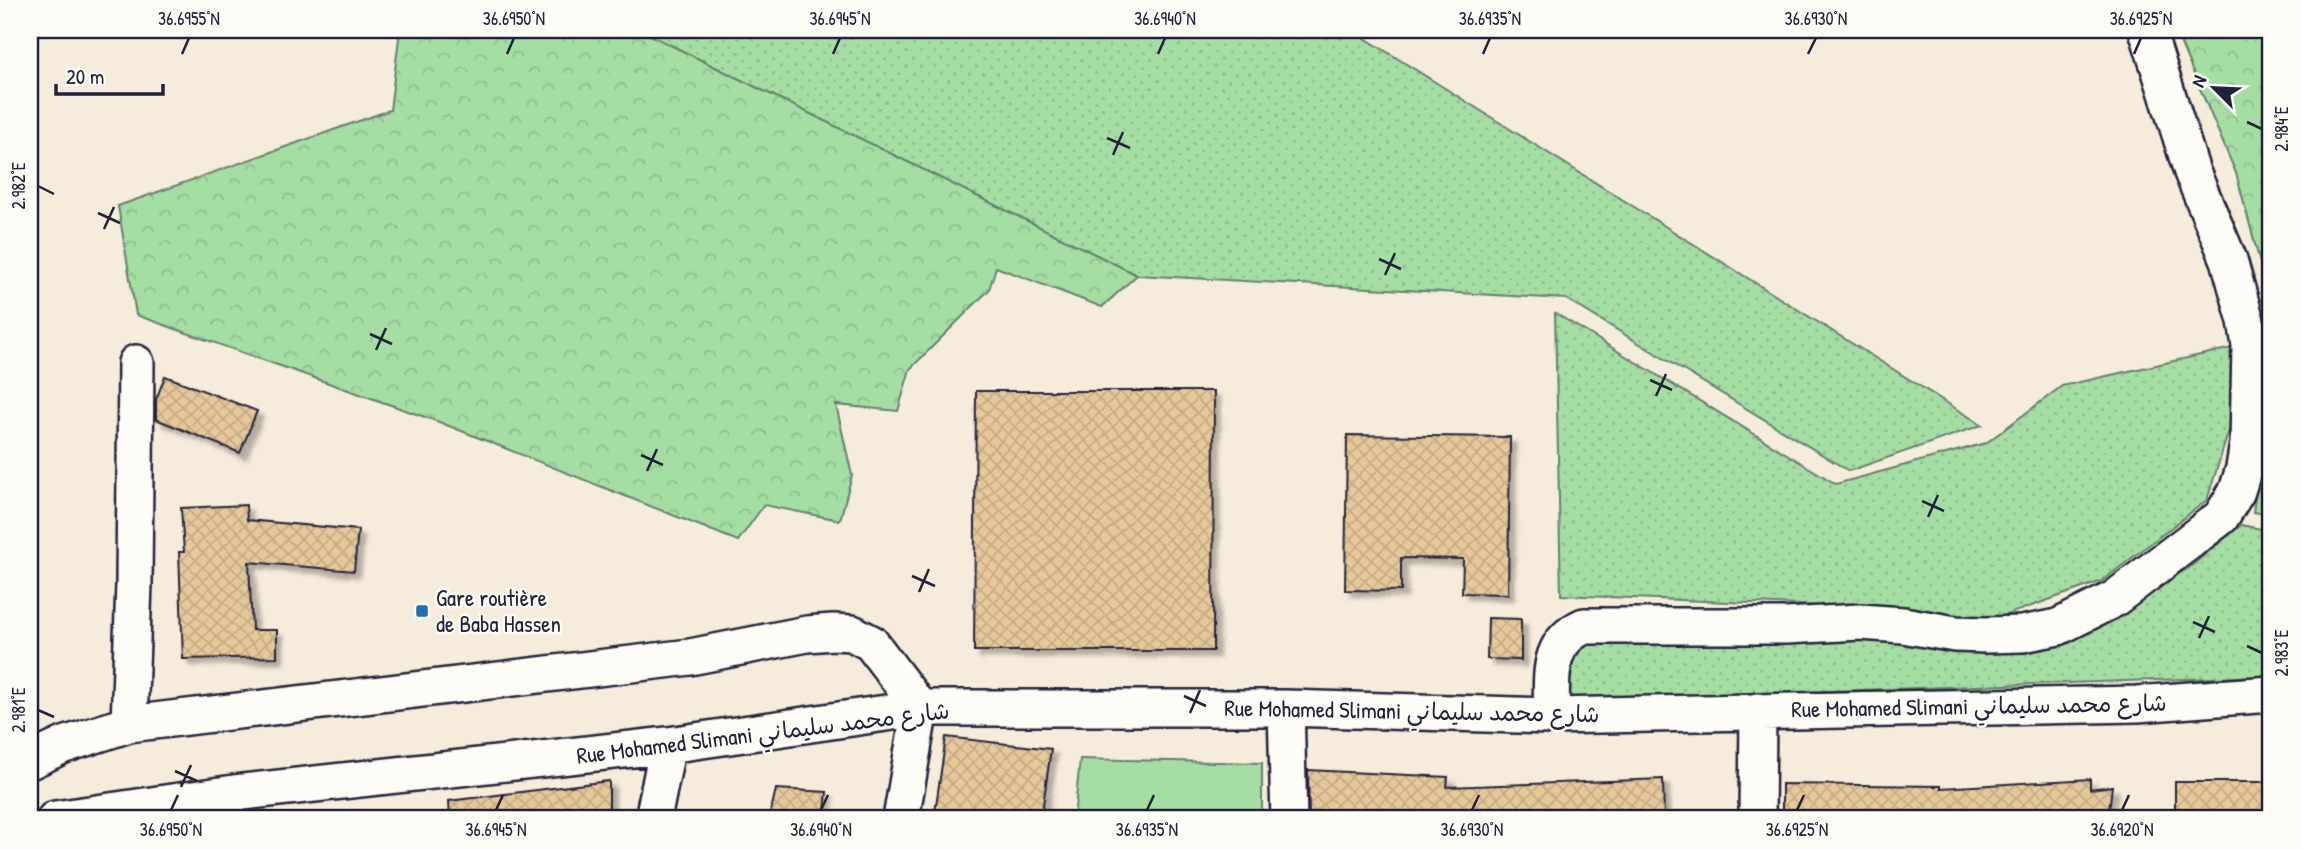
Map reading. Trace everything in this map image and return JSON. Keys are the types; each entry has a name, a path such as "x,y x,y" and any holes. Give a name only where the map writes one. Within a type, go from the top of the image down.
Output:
{"street":[{"path":"1551,716 1554,656 1564,638 1584,626 1786,626 1880,622 1955,634 2022,634 2058,627 2114,599 2221,517 2237,491 2246,455 2250,345 2230,260 2192,172 2147,30"},
{"path":"129,724 134,584 136,363"},
{"path":"30,761 64,746 129,724 690,657 807,634 852,633 871,643 920,708 901,819"},
{"name":"Rue Mohamed Slimani شارع محمد سليماني","path":"55,819 234,806 920,708 1286,708 1551,716 2137,704 2271,694"},
{"path":"1286,708 1289,819"},
{"path":"1756,819 1758,711"},
{"path":"653,819 667,745"}],"green space":[{"path":"400,30 640,30 1137,275 1102,307 996,267 989,290 910,369 898,411 836,405 852,475 840,520 764,505 738,541 439,422 136,315 118,206 390,110"},
{"path":"640,30 1352,30 1982,425 1849,471 1566,299 1137,275"},
{"path":"2175,30 2271,30 2271,304 2236,173"},
{"path":"1555,313 1836,484 1986,443 2062,386 2232,348 2238,402 2207,500 2102,581 1992,620 1874,608 1561,595"},
{"path":"2271,376 2271,515 2253,512"},
{"path":"2241,525 2271,531 2271,676 1565,700 1566,654 1579,642 1878,637 2052,648 2189,568"},
{"path":"1080,759 1262,763 1262,819 1074,819"}],"building":[{"path":"165,376 257,411 240,453 156,419 156,400"},
{"path":"976,391 1214,391 1213,651 974,651"},
{"path":"1347,435 1510,437 1508,594 1462,593 1463,559 1401,558 1401,591 1345,590"},
{"path":"246,505 247,520 358,530 354,571 249,562 252,630 277,630 277,657 183,659 179,552 184,552 181,508"},
{"path":"1488,618 1521,619 1521,660 1487,659"},
{"path":"946,737 1051,749 1041,819 934,819"},
{"path":"1308,770 1448,777 1447,787 1663,779 1664,819 1309,819"},
{"path":"2090,779 2090,789 2112,786 2108,819 1782,819 1782,784 1941,788"},
{"path":"609,781 609,819 450,819 449,801"},
{"path":"2175,782 2271,782 2271,819 2175,819"},
{"path":"776,789 827,792 824,819 769,819"}],"place":[{"name":"Gare routière de Baba Hassen","path":"422,611"}]}
